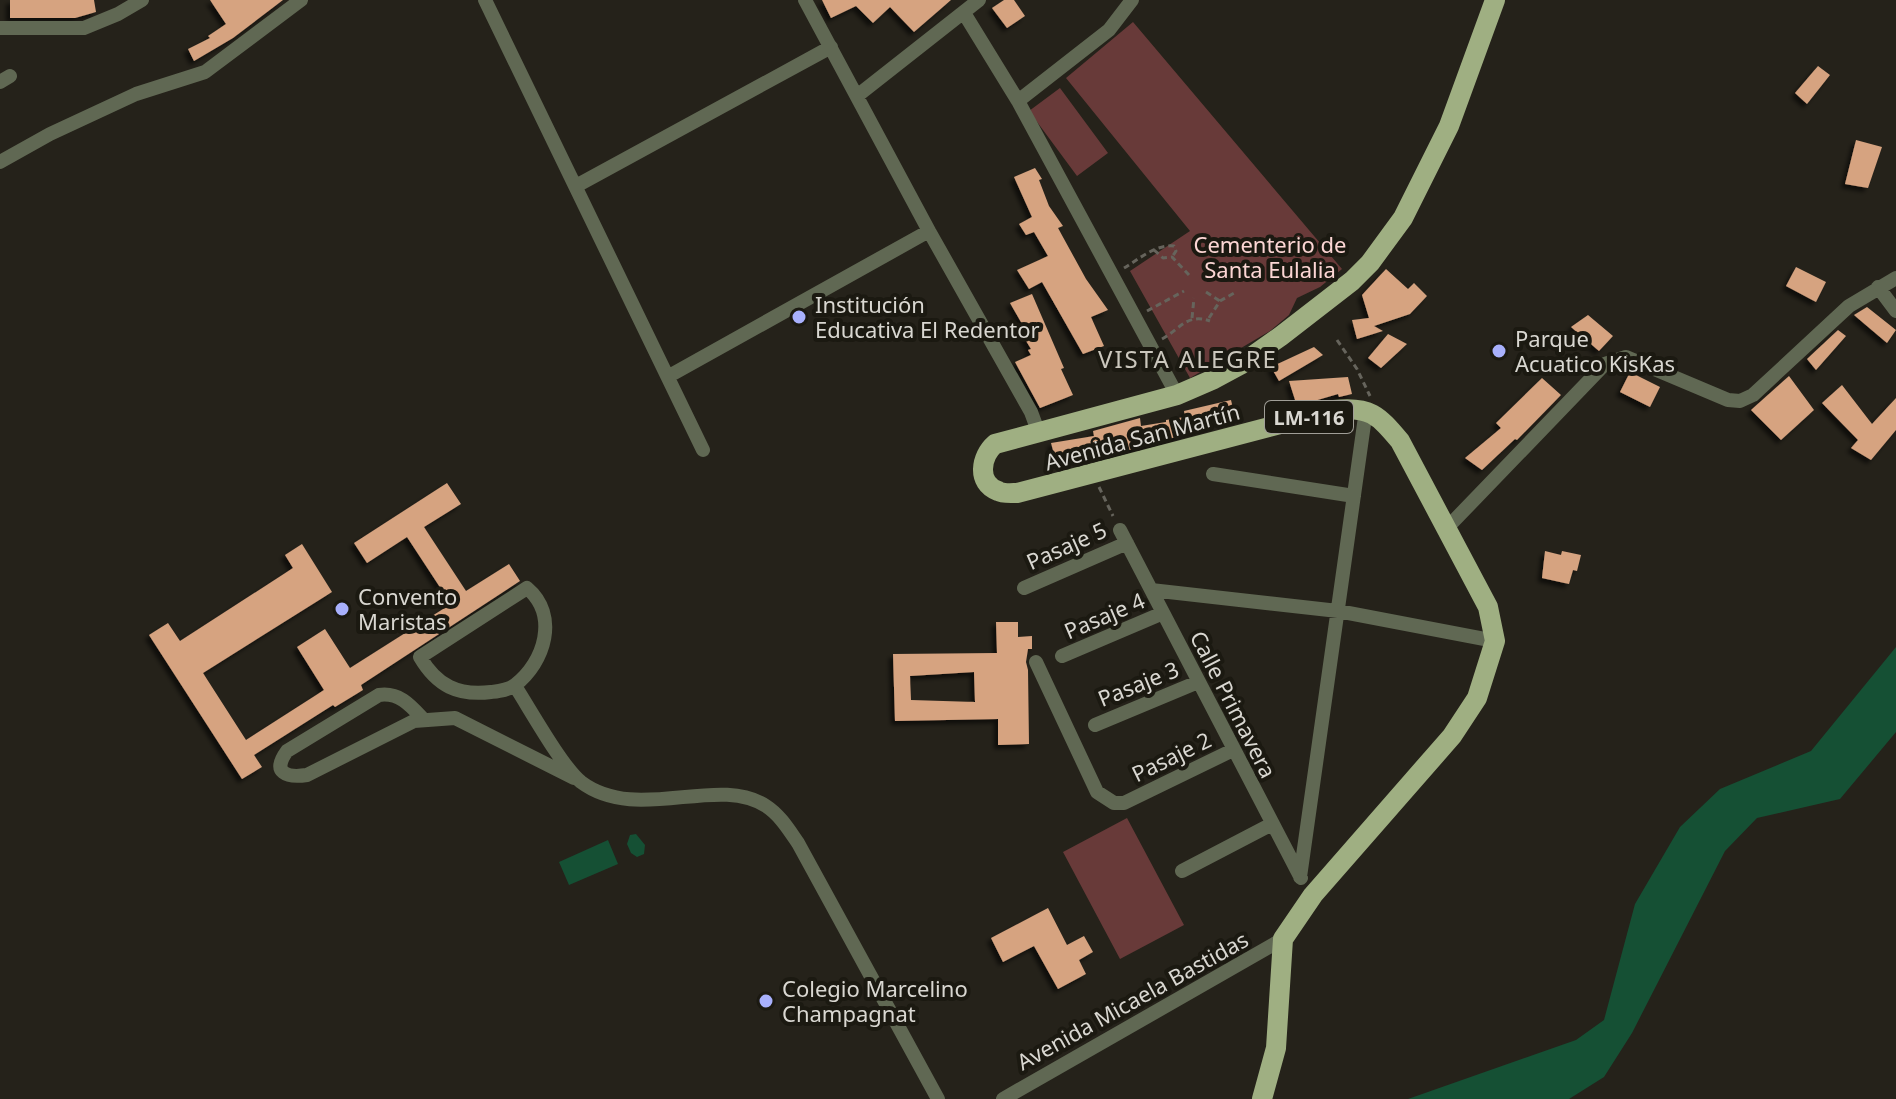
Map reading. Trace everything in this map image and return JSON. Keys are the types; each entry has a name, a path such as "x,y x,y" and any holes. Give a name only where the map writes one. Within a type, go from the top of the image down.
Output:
{"main road":[{"name":"Avenida San Martín","path":"1373,414 1334,410 1017,493 997,491 985,480 982,463 986,451 995,444 1177,395 1240,365 1345,287 1370,263 1403,218 1449,126 1495,0"},
{"name":"LM-116","path":"1373,414 1400,441 1488,607 1495,641"},
{"path":"1262,1099 1276,1048 1283,939 1313,895 1452,736 1477,698 1495,641"}],"street":[{"path":"0,28 84,28 142,0"},
{"path":"0,162 50,134 136,94 205,72 301,0"},
{"path":"485,0 703,450"},
{"path":"805,0 1031,412 1038,431"},
{"path":"857,96 979,0"},
{"path":"1018,101 1109,30 1132,0"},
{"path":"964,13 1018,101 1177,395"},
{"path":"576,186 831,47"},
{"path":"669,376 929,231"},
{"path":"1446,529 1605,364 1626,357 1728,400 1740,401 1753,395 1849,306 1896,278"},
{"path":"1878,287 1896,311"},
{"path":"1300,877 1354,496 1373,414"},
{"path":"1213,474 1354,496"},
{"name":"Pasaje 5","path":"1024,588 1123,537"},
{"name":"Calle Primavera","path":"1123,537 1300,877 1313,895"},
{"path":"527,588 542,607 546,633 535,662 515,686 484,693 452,690 428,672 420,657 527,588"},
{"path":"1151,590 1338,611 1495,641"},
{"name":"Pasaje 4","path":"1062,656 1163,613"},
{"name":"Pasaje 2","path":"1036,662 1097,792 1114,803 1127,801 1233,750"},
{"name":"Pasaje 3","path":"1095,725 1198,682"},
{"path":"515,686 573,774 582,782"},
{"path":"424,720 407,702 387,694 379,695 287,751 280,768 291,778 307,775 414,721 455,718 597,791 638,800 738,795 766,805 798,843 938,1099"},
{"path":"1182,871 1272,824"},
{"name":"Avenida Micaela Bastidas","path":"1003,1099 1283,939"}],"path":[{"path":"1114,274 1154,250 1174,246 1176,251 1172,257 1163,258 1154,250"},
{"path":"1172,257 1189,275"},
{"path":"1137,317 1184,291"},
{"path":"1206,292 1220,301"},
{"path":"1152,344 1192,319 1209,321 1220,301 1236,292"},
{"path":"1192,319 1194,298"},
{"path":"1337,340 1357,369 1373,414"},
{"path":"1093,475 1123,537"}],"green space":[{"name":"Cementerio de Santa Eulalia","path":"1133,22 1342,269 1320,287 1297,298 1289,315 1270,331 1190,378 1130,271 1190,231 1066,78"},
{"path":"1060,88 1108,153 1077,176 1029,111"},
{"path":"1127,818 1184,925 1120,959 1063,852"}],"shaded area":[{"path":"1896,647 1896,732 1840,799 1757,818 1725,851 1632,1033 1604,1077 1569,1099 1408,1099 1576,1040 1604,1020 1635,904 1680,827 1720,789 1811,751"},
{"path":"636,834 645,845 644,854 637,857 627,844 630,835"},
{"path":"608,840 618,864 569,885 559,862"}],"building":[{"path":"10,0 94,0 96,12 75,18 10,18"},
{"path":"210,0 283,0 233,38 194,61 188,49 210,38 208,36 226,24"},
{"path":"822,0 951,0 914,32 890,7 873,23 856,6 831,18"},
{"path":"1004,0 1014,0 1025,16 1007,28 992,8"},
{"path":"1818,66 1830,75 1807,104 1795,93"},
{"path":"1856,140 1882,147 1868,188 1845,184"},
{"path":"1035,168 1042,179 1039,180 1049,206 1063,226 1058,228 1086,279 1108,310 1091,317 1104,346 1083,354 1042,282 1029,289 1017,270 1048,256 1034,232 1026,235 1019,224 1032,217 1014,177"},
{"path":"1796,267 1826,282 1816,302 1786,286"},
{"path":"1386,269 1408,289 1414,283 1427,296 1410,314 1374,326 1383,331 1357,339 1352,320 1369,318 1362,295"},
{"path":"1032,294 1073,395 1040,408 1015,362 1031,355 1028,350 1031,349 1020,331 1025,329 1010,303"},
{"path":"1867,307 1896,330 1887,343 1854,315"},
{"path":"1588,315 1613,336 1599,351 1571,327"},
{"path":"1838,330 1846,336 1816,370 1807,359"},
{"path":"1388,334 1407,344 1381,368 1368,358"},
{"path":"1314,347 1323,355 1279,381 1271,367"},
{"path":"1630,372 1660,387 1650,407 1620,392"},
{"path":"1789,376 1814,410 1781,440 1751,410"},
{"path":"1348,377 1352,394 1339,397 1338,394 1297,406 1289,381"},
{"path":"1542,378 1561,395 1482,470 1465,458 1501,428 1496,423"},
{"path":"1842,385 1872,424 1896,398 1896,430 1871,460 1851,448 1858,440 1822,403"},
{"path":"1231,400 1235,417 1104,457 1102,451 1056,461 1051,443 1094,436 1093,431 1140,418 1141,426 1166,422 1185,417 1184,411"},
{"path":"447,483 461,504 424,527 466,591 509,564 520,581 361,685 363,690 335,707 333,705 254,755 262,767 242,779 149,635 168,623 180,641 293,568 285,555 302,544 332,592 203,673 246,740 324,690 297,647 325,629 350,668 451,604 407,537 367,563 354,543"},
{"path":"1545,551 1581,555 1577,571 1573,570 1569,584 1542,578"},
{"path":"996,622 1018,622 1018,637 1032,636 1032,649 1028,649 1026,662 1029,744 998,745 998,719 895,721 893,654 997,653","holes":["974,672 975,702 911,700 910,676"]},
{"path":"1048,908 1067,945 1084,936 1093,952 1079,960 1086,974 1058,989 1034,946 1003,962 991,938"}],"place":[{"name":"Institución Educativa El Redentor","path":"799,317"},
{"name":"Parque Acuatico KisKas","path":"1499,351"},
{"name":"Convento Maristas","path":"342,609"},
{"name":"Colegio Marcelino Champagnat","path":"766,1001"}],"district":[{"name":"VISTA ALEGRE","path":"1188,358"}]}
